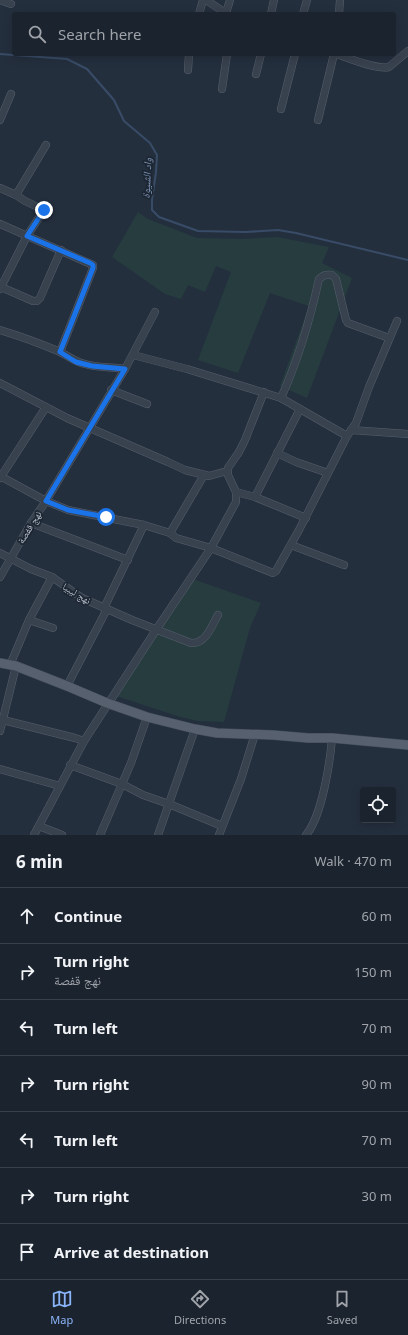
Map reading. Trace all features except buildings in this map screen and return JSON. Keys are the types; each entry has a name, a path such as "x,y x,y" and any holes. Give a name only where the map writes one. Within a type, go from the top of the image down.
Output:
{"main road":[{"path":"0,663 13,666 147,717 195,729 217,733 332,738 408,745"}],"street":[{"path":"0,0 11,4"},
{"path":"200,12 205,0 223,12"},
{"path":"227,12 230,0"},
{"path":"271,12 274,0"},
{"path":"303,12 306,0"},
{"path":"339,12 340,0"},
{"path":"342,56 386,68 408,51"},
{"path":"188,70 189,56"},
{"path":"222,90 227,56"},
{"path":"256,74 260,56"},
{"path":"281,109 294,56"},
{"path":"318,120 334,56"},
{"path":"0,120 11,94"},
{"path":"16,195 46,145"},
{"path":"1,190 16,195 44,210 27,236 0,288 33,301 37,301 40,298 61,250"},
{"path":"0,224 93,265 60,352"},
{"path":"281,398 291,375 311,315 319,279 322,276 326,274 332,275 336,279 348,323 389,338"},
{"name":"نهج قفصة","path":"0,576 125,369 155,312"},
{"path":"46,406 0,477 46,501 68,510 144,525 170,533 176,538 211,548 273,573 276,571 292,545 349,433 356,423 396,321"},
{"path":"0,330 60,352 76,362 92,366 125,369"},
{"path":"133,355 187,369 281,398 349,433 408,434"},
{"path":"0,383 89,428 177,467 204,475 214,475 227,471 245,440 264,392"},
{"path":"111,390 146,404"},
{"path":"255,498 300,409"},
{"path":"278,452 296,462 328,474"},
{"path":"34,835 70,765 107,703 211,548 236,502 236,492 227,471"},
{"path":"170,533 204,475"},
{"path":"236,492 306,518"},
{"path":"31,524 128,560"},
{"path":"67,686 106,608 144,525"},
{"path":"292,545 344,565"},
{"name":"نهج ليبيا","path":"0,553 31,569 52,577 82,598 190,643 195,644 205,638 218,615"},
{"path":"0,731 13,666 29,620 52,577"},
{"path":"29,620 53,628"},
{"path":"100,835 122,784 147,717"},
{"path":"3,720 84,741"},
{"path":"158,835 195,729"},
{"path":"219,835 241,779 256,734"},
{"path":"306,835 314,820 322,797 329,770 332,738"},
{"path":"70,765 122,784 142,795 169,804 222,826"},
{"path":"0,769 60,786"},
{"path":"39,826 62,835"}],"green space":[{"path":"138,212 148,219 197,238 243,239 277,237 329,247 322,263 352,278 307,398 280,386 309,306 270,293 238,373 198,360 231,272 216,266 205,292 188,285 181,299 165,294 112,257"},
{"path":"193,579 261,603 250,628 224,722 198,721 177,716 113,695"}],"waterway":[{"name":"واد الشيوة","path":"0,54 12,55"},
{"name":"واد الشيوة","path":"27,56 67,59 87,69 114,100 124,121 150,143 157,155 152,210 159,217 198,231 246,232 278,230 296,233 408,260"}],"route":[{"path":"44,210 27,236 93,265 60,352 76,362 92,366 125,369 111,390 46,501 68,510 106,517"}]}
